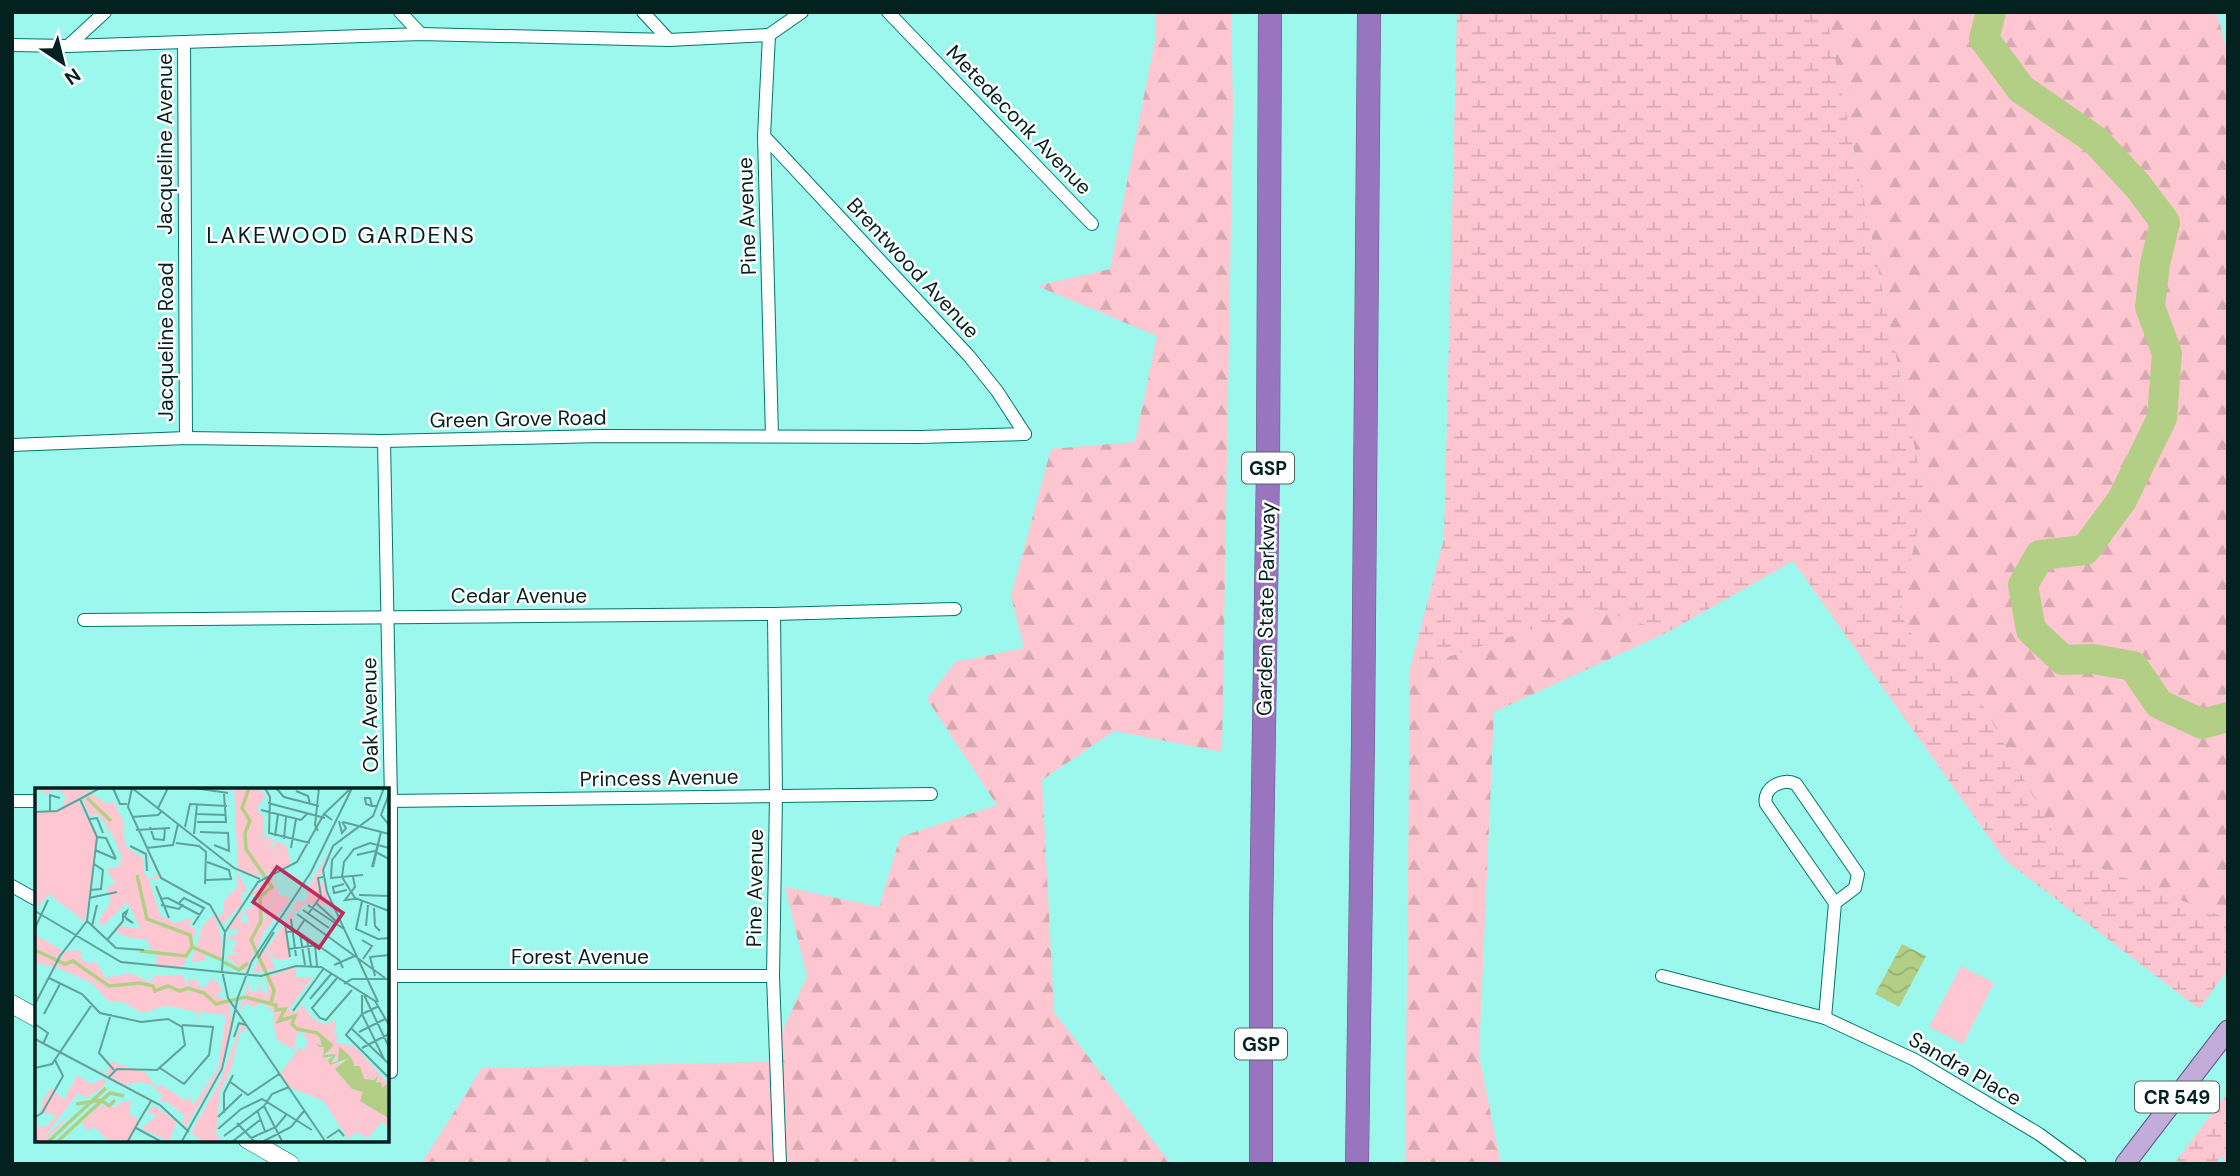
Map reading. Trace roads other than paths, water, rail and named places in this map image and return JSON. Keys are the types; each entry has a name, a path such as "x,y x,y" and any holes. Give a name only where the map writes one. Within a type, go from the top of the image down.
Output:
{"highway":[{"name":"Garden State Parkway","path":"1261,1164 1261,924 1268,466 1269,12"},
{"path":"1357,1164 1364,701 1369,12"}],"main road":[{"path":"12,1004 35,1017"},
{"name":"CR 549","path":"2125,1164 2228,1030"},
{"path":"250,1141 290,1164"}],"street":[{"path":"68,46 105,12"},
{"path":"400,12 421,34"},
{"path":"643,12 669,40"},
{"path":"12,45 184,43 421,34 669,40 769,35 802,12"},
{"name":"Metedeconk Avenue","path":"888,12 1093,224"},
{"name":"Pine Avenue","path":"769,35 764,136 772,436"},
{"name":"Jacqueline Avenue","path":"184,43 185,246"},
{"name":"Brentwood Avenue","path":"764,136 969,356 997,391 1025,434"},
{"name":"Jacqueline Road","path":"185,246 186,438"},
{"name":"Green Grove Road","path":"12,445 186,438 384,441 601,436 920,437 1025,434"},
{"name":"Oak Avenue","path":"384,441 391,1072"},
{"name":"Cedar Avenue","path":"85,620 774,614 954,609"},
{"name":"Pine Avenue","path":"774,614 776,796 773,976 780,1164"},
{"path":"1825,1018 1835,903 1766,804 1766,792 1782,781 1789,780 1796,784 1858,874 1855,888 1835,903"},
{"name":"Princess Avenue","path":"389,801 931,794"},
{"path":"12,801 35,801"},
{"path":"12,886 35,900"},
{"name":"Forest Avenue","path":"389,976 773,976"},
{"name":"Sandra Place","path":"1662,976 1825,1018 1915,1060 2039,1134 2080,1164"}],"water":[{"path":"1902,944 1926,956 1899,1007 1875,994"}],"waterway":[{"path":"1991,12 1984,39 2021,89 2095,140 2137,185 2165,222 2155,264 2150,307 2167,353 2162,418 2122,500 2085,550 2040,555 2023,585 2031,630 2063,660 2093,659 2133,666 2159,704 2202,724 2228,717"}],"district":[{"name":"LAKEWOOD GARDENS","path":"341,235"}]}
